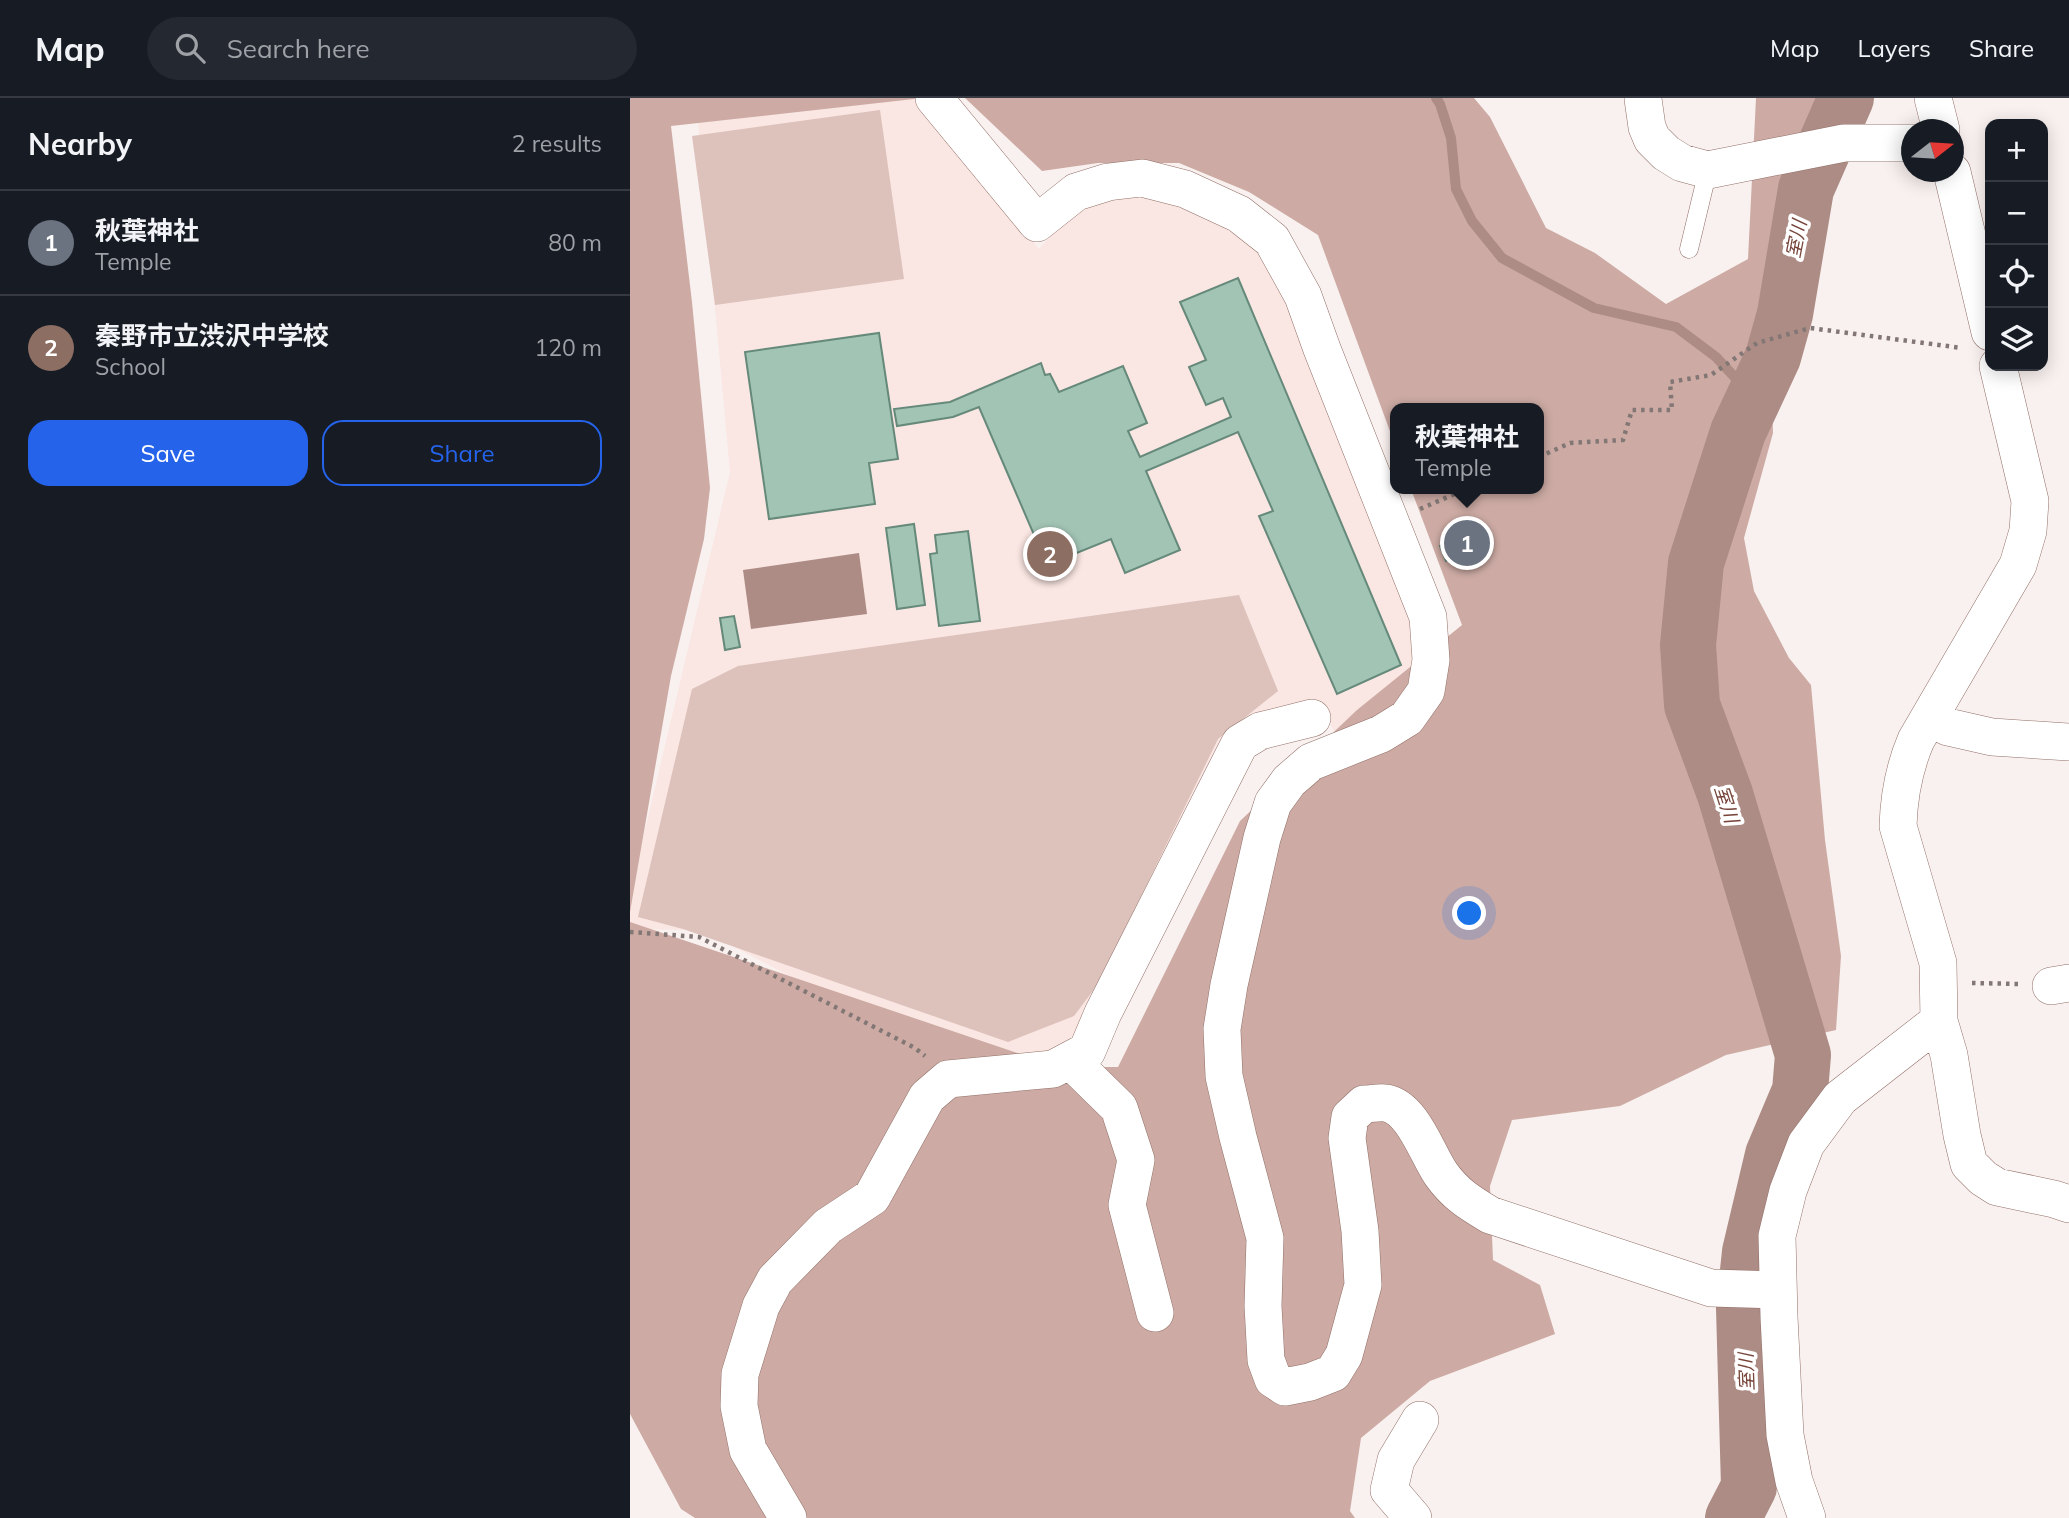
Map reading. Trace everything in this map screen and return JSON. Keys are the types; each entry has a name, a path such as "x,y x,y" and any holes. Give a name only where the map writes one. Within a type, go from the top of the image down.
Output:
{"street":[{"path":"934,98 1037,223 1076,191 1108,181 1142,178 1185,189 1239,214 1272,240 1303,296 1321,349 1428,617 1431,660 1426,691 1407,718 1381,734 1311,762 1289,781 1273,803 1262,838 1229,985 1222,1029 1224,1076 1265,1238 1266,1360 1273,1379 1285,1387 1310,1382 1333,1373 1345,1355 1363,1285 1360,1231 1347,1138 1350,1117 1364,1104 1387,1103 1405,1114 1421,1136 1441,1174 1463,1200 1490,1215 1711,1288 1770,1289"},
{"path":"1933,98 1938,119"},
{"path":"1643,99 1647,127 1652,139 1666,153 1682,163 1709,170 1844,143 1901,143"},
{"path":"1954,182 1985,339"},
{"path":"1993,371 2030,501 2028,531 2018,565 1916,740 1906,764 1898,826 1938,963 1938,1021 1949,1055 1969,1164 1997,1187 2054,1199 2069,1205"},
{"path":"788,1518 748,1450 739,1406 740,1374 761,1306 775,1280 828,1226 872,1197 927,1097 948,1079 1053,1069 1087,1051 1103,1013 1240,743 1308,705 1326,756"},
{"path":"1929,718 1948,726 1992,737 2069,742"},
{"path":"1807,1518 1794,1481 1785,1435 1770,1289 1777,1236 1788,1191 1806,1144 1840,1098 1938,1021"},
{"path":"1070,1060 1119,1108 1136,1160 1127,1205 1155,1313"},
{"path":"1413,1518 1389,1490 1396,1460 1420,1420"},
{"path":"1779,1518 1794,1481"}],"lane":[{"path":"1689,249 1709,170"}],"path":[{"path":"1544,455 1570,443 1623,440 1632,410 1672,410 1670,382 1711,375 1757,343 1810,328 1985,349"},
{"path":"1391,522 1455,494"},
{"path":"630,932 699,937 915,1048 943,1071 948,1079"},
{"path":"1938,984 2060,984"}],"shaded area":[{"path":"630,98 923,98 671,126 710,488 704,539 671,676 630,912"},
{"path":"916,98 1039,249 1081,201 1135,189 1237,226 1277,269 1422,636 1413,693 1351,736 1333,730 1321,703 1250,727 1073,1050 1037,1064 915,1042 702,930 630,929 630,893 730,472 698,122"},
{"path":"965,98 1474,98 1490,117 1546,228 1595,253 1666,304 1748,259 1756,98 1821,98 1767,267 1773,433 1744,538 1754,591 1789,658 1811,685 1825,840 1841,956 1836,1030 1726,1055 1620,1106 1512,1120 1490,1186 1493,1260 1540,1285 1555,1334 1430,1381 1361,1438 1350,1511 1355,1518 695,1518 681,1509 630,1414 630,922 1047,1063 1118,1067 1240,821 1357,710 1462,625 1413,494 1544,494 1544,403 1390,403 1390,431 1318,235 1249,192 1179,163 1098,163 1042,171"},
{"path":"880,110 904,279 715,305 692,136"},
{"path":"859,553 867,614 751,629 743,570"},
{"path":"1239,595 1278,691 1218,739 1098,984 1074,1016 1008,1042 683,929 638,917 692,689 738,666"}],"building":[{"path":"1238,278 1401,665 1337,694 1259,516 1273,511 1238,432 1146,471 1180,550 1125,573 1111,539 1047,565 979,407 953,417 897,426 894,409 950,402 1041,363 1045,375 1050,374 1059,392 1123,366 1147,423 1128,431 1140,457 1231,417 1223,398 1206,405 1189,367 1206,360 1180,302"},
{"path":"879,333 898,459 869,463 875,504 769,519 745,352"},
{"path":"1476,523 1479,530 1485,528 1491,542 1485,545 1488,551 1461,562 1458,556 1446,561 1440,546 1451,541 1450,536"},
{"path":"914,524 925,605 897,609 886,528"},
{"path":"968,531 980,621 939,626 930,554 937,553 935,535"},
{"path":"734,616 740,647 725,650 720,618"}],"waterway":[{"path":"1436,98 1451,138 1456,189 1472,221 1502,258 1594,308 1676,327 1716,357 1754,398"},
{"name":"室川","path":"1733,1518 1749,1487 1744,1308 1750,1252 1773,1155 1800,1091 1803,1055 1725,794 1692,705 1688,645 1696,563 1738,432 1773,357 1785,314 1806,189 1846,98"}],"place":[{"name":"秋葉神社","path":"1467,543"},
{"name":"秦野市立渋沢中学校","path":"1050,554"}]}
